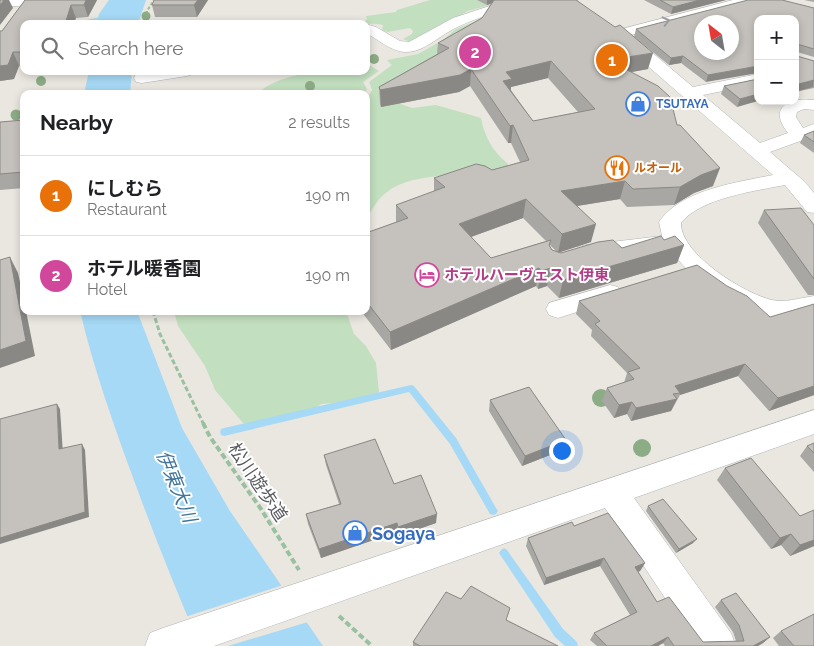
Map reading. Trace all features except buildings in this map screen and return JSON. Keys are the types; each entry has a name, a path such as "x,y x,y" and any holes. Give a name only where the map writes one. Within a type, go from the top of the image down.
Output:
{"street":[{"path":"370,30 402,47 408,47 418,45 451,25 523,0"},
{"path":"691,0 710,10"},
{"path":"749,0 613,30 789,178 813,205"},
{"path":"0,3 27,2"},
{"path":"142,78 161,75"},
{"path":"690,93 754,80"},
{"path":"808,132 788,123 787,113 790,108 796,105 814,105"},
{"path":"756,150 808,132"},
{"path":"789,178 734,190 686,207 670,223 670,229 676,241 696,267 754,303 771,309 814,305"},
{"path":"566,259 590,251 676,241"},
{"path":"668,275 696,267"},
{"path":"558,309 632,286"},
{"path":"173,643 814,422"},
{"path":"612,492 718,646"}],"path":[{"path":"146,20 147,11 154,0"},
{"name":"松川遊歩道","path":"153,315 160,334 210,437 262,509 305,596 372,646"}],"green space":[{"path":"430,0 508,0 468,11 411,42 403,39 412,34 413,31 410,28 387,32 382,30 383,25 370,24 370,20 367,20 366,16 396,12 397,10"},
{"path":"479,20 398,103 412,108 436,105 481,118 484,131 490,143 508,164 503,174 442,176 398,185 384,195 370,213 370,93 372,90 369,82 392,65 387,60 418,54 443,40 456,29"},
{"path":"370,65 379,71 363,82 366,90 262,90 297,75 370,75"},
{"path":"175,315 347,315 354,334 366,346 376,363 379,392 362,400 321,404 305,416 259,426 243,423 215,390 205,366 178,326"}],"water":[{"path":"109,0 146,0 139,20 98,20 99,14"},
{"path":"88,75 132,75 130,90 85,90"},
{"name":"伊東大川","path":"81,315 139,315 182,428 230,511 323,646 200,646 143,504 98,376"}],"pier":[{"path":"283,585 308,622 228,646 198,646 185,617"}],"waterway":[{"path":"90,20 107,17"},
{"path":"224,432 411,388 453,441 493,511"},
{"path":"504,553 559,633 573,646"}],"place":[{"name":"ホテル暖香園","path":"475,52"},
{"name":"にしむら","path":"612,60"},
{"name":"TSUTAYA","path":"638,104"},
{"name":"ルオール","path":"617,168"},
{"name":"ホテルハーヴェスト伊東","path":"427,275"},
{"name":"Sogaya","path":"355,533"}]}
